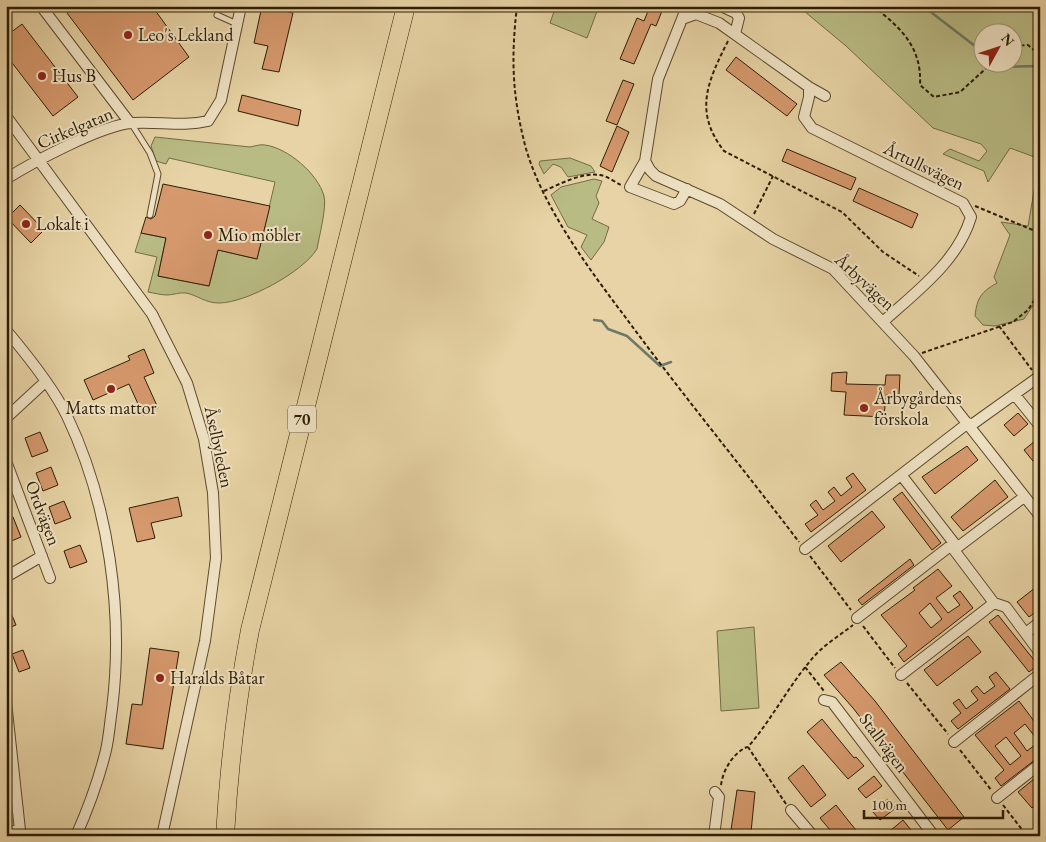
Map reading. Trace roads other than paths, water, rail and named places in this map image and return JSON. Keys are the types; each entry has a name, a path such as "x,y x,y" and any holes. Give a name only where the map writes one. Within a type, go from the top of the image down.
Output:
{"highway":[{"name":"70","path":"214,836 218,765 229,680 240,626 394,6"},
{"name":"70","path":"225,836 229,773 240,684 250,630 406,6"}],"street":[{"name":"Cirkelgatan","path":"41,6 130,123"},
{"name":"Cirkelgatan","path":"6,179 39,160 94,135 130,123 192,125 208,121 221,100 241,6"},
{"path":"687,6 658,79 645,162 630,186 674,204 680,201 687,190"},
{"path":"721,6 736,13 739,18 734,33"},
{"path":"682,19 696,14 719,22 808,87 825,96"},
{"name":"Årtullsvägen","path":"808,87 809,97 804,118 812,128 963,203 972,217 966,236 927,282 884,321"},
{"name":"Åselbyleden","path":"6,116 152,314 187,383 204,439 213,493 216,558 205,641 162,836"},
{"name":"Årbyvägen","path":"645,162 656,176 720,204 773,238 833,269 884,321 914,356 1040,516"},
{"path":"6,330 45,382 67,416 94,487 110,555 116,608 116,671 106,750 85,815 76,836"},
{"path":"805,549 969,424 1015,395 1038,377"},
{"path":"6,418 45,382"},
{"path":"1015,395 1040,426"},
{"name":"Ordvägen","path":"6,461 50,578"},
{"path":"902,476 994,603 1006,607 1040,652"},
{"path":"857,618 1024,497"},
{"path":"6,577 42,556"},
{"path":"901,675 994,603"},
{"path":"1026,633 1040,622"},
{"path":"954,742 1040,674"},
{"name":"Stallvägen","path":"828,701 934,836"},
{"path":"6,702 20,830 6,832"},
{"path":"997,798 1040,764"},
{"path":"714,836 717,795"},
{"path":"790,810 813,836"}],"lane":[{"path":"217,15 238,24"},
{"path":"130,123 150,153 158,174 150,215"}],"waterway":[{"path":"923,6 974,45"},
{"path":"1024,66 1040,66"},
{"path":"594,320 602,321 608,329 627,336 660,366 671,362"}],"place":[{"name":"Leo's Lekland","path":"128,35"},
{"name":"Hus B","path":"42,76"},
{"name":"Lokalt i","path":"26,224"},
{"name":"Mio möbler","path":"208,235"},
{"name":"Matts mattor","path":"111,389"},
{"name":"Årbygårdens förskola","path":"864,408"},
{"name":"Haralds Båtar","path":"160,678"}]}
